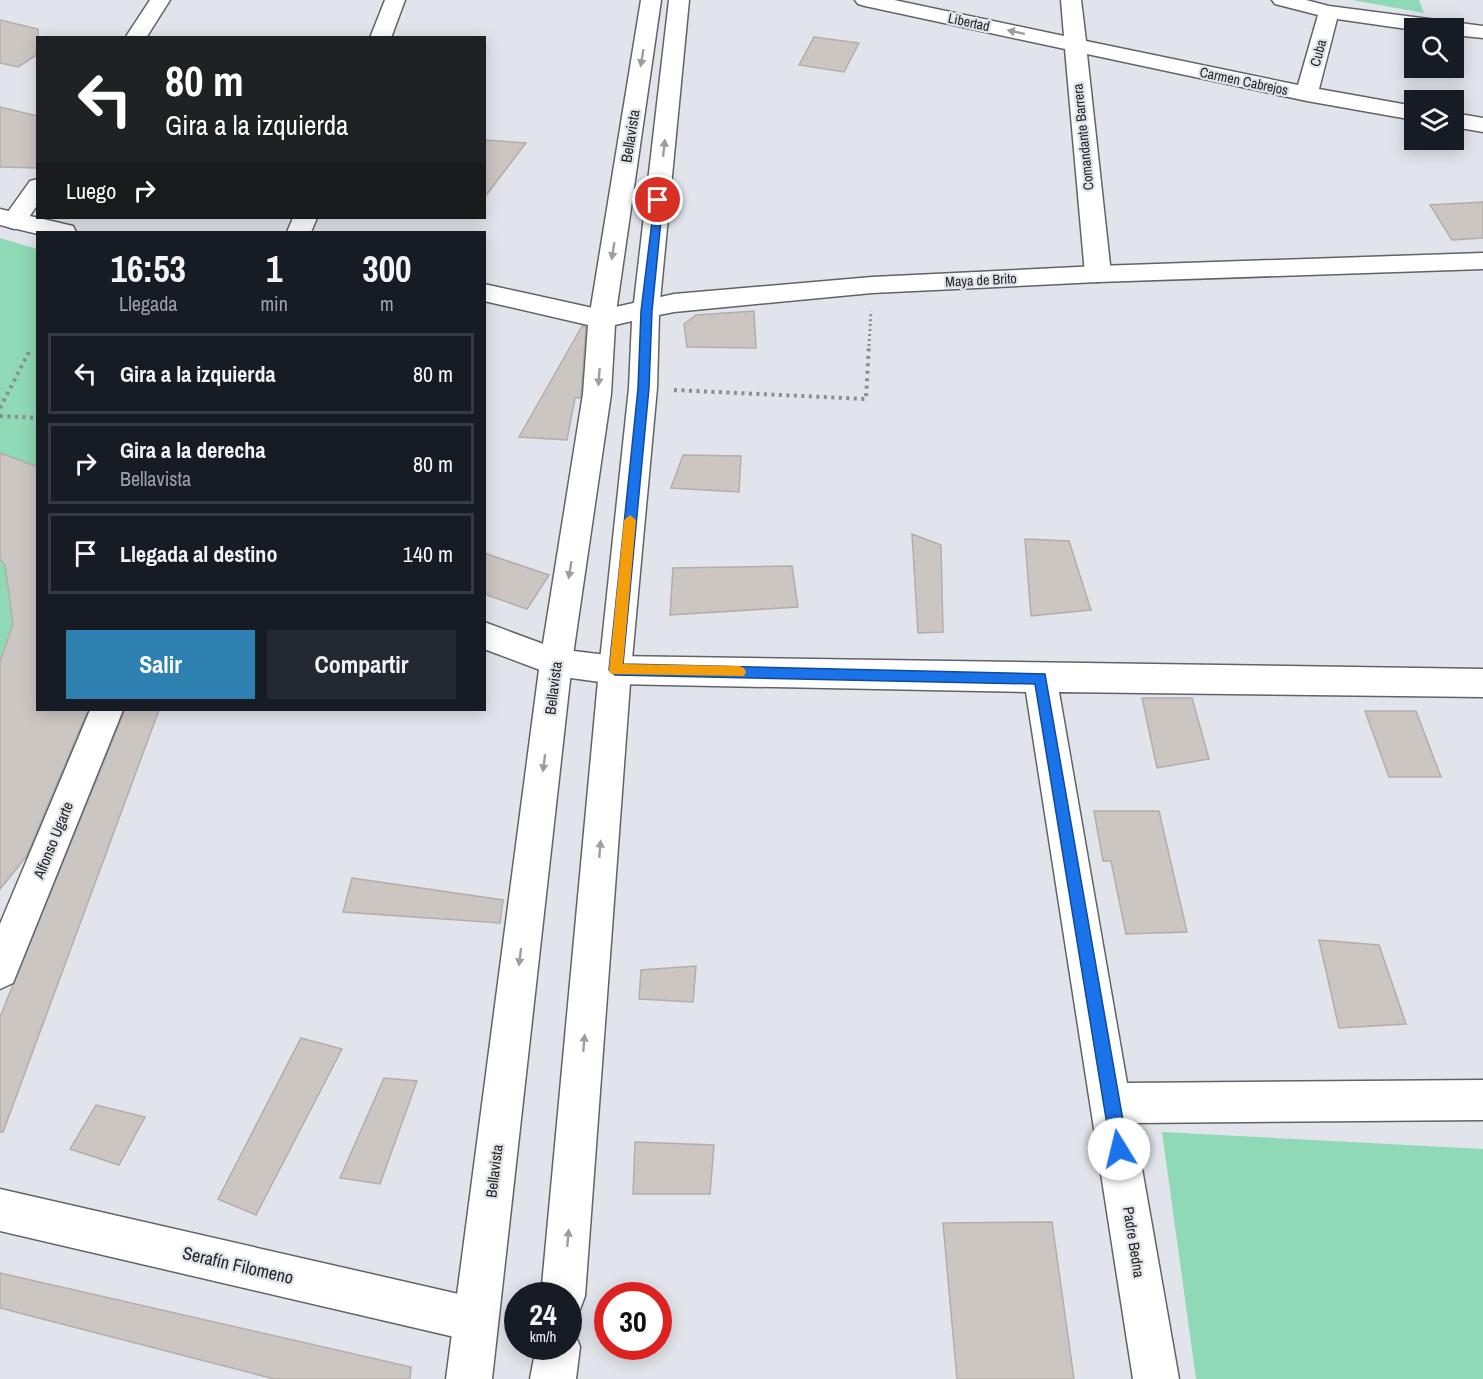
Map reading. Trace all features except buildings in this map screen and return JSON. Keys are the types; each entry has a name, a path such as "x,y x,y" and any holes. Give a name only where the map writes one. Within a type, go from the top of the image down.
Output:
{"street":[{"path":"136,36 160,0"},
{"path":"381,36 395,0"},
{"name":"Bellavista","path":"469,1379 556,662 597,394 602,319 651,0"},
{"path":"564,1282 615,670 643,388 646,311 679,0"},
{"name":"Libertad","path":"865,0 1074,44"},
{"name":"Comandante Barrera","path":"1071,0 1098,274"},
{"path":"1282,0 1329,12 1404,19"},
{"name":"Cuba","path":"1307,94 1329,12"},
{"path":"1464,30 1483,32"},
{"name":"Carmen Cabrejos","path":"1074,44 1307,94 1404,111"},
{"path":"1464,122 1483,125"},
{"path":"7,219 36,188"},
{"path":"7,219 60,231"},
{"name":"Maya de Brito","path":"486,292 602,319 674,303 872,285 1098,274 1483,261"},
{"path":"486,636 556,662 615,670 1483,683"},
{"name":"Padre Bedna","path":"1040,678 1156,1379"},
{"name":"Alfonso Ugarte","path":"0,970 106,711"},
{"path":"1112,1103 1483,1100"},
{"name":"Serafín Filomeno","path":"0,1210 476,1320"},
{"path":"553,1379 556,1360"}],"path":[{"path":"643,388 866,399 872,285"},
{"path":"0,408 29,352"},
{"path":"0,416 36,418"}],"green space":[{"path":"1352,0 1419,0 1424,13"},
{"path":"0,238 36,249 36,711 85,711 68,755 9,878 0,889"},
{"path":"1162,1132 1483,1149 1483,1379 1196,1379"}],"slow traffic":[{"path":"630,520 615,670 739,672"}],"route":[{"path":"658,200 646,311 643,388 615,670 1040,678 1119,1149"}]}
